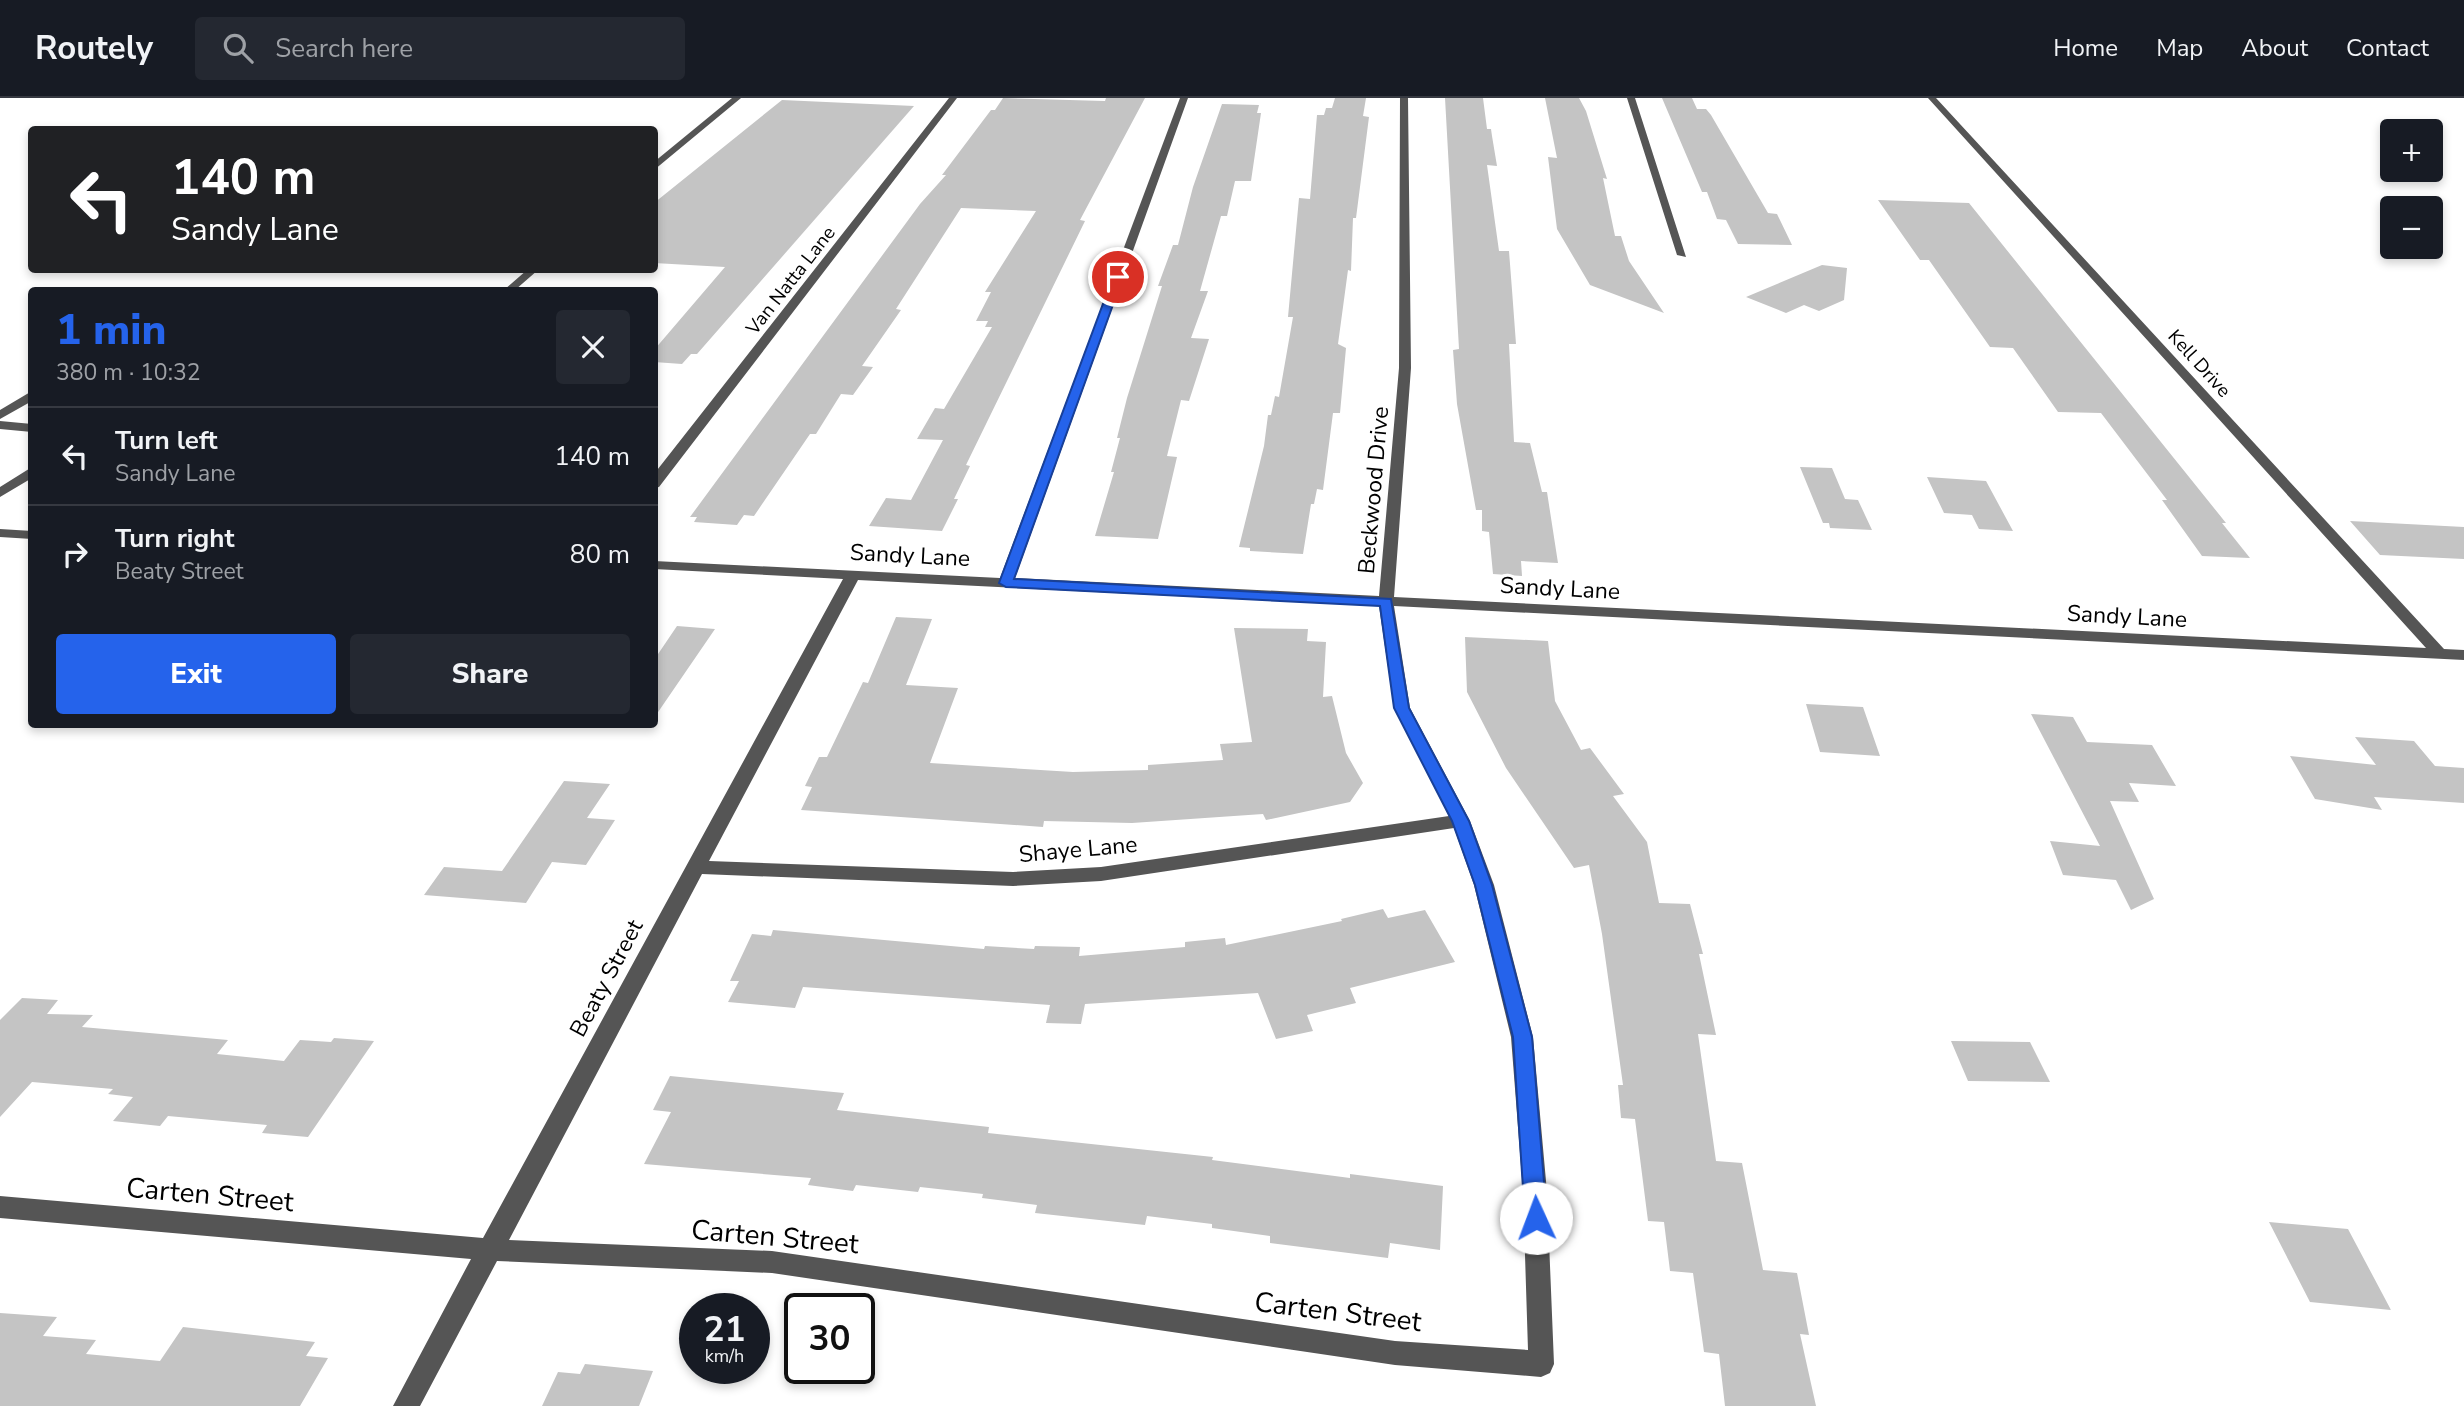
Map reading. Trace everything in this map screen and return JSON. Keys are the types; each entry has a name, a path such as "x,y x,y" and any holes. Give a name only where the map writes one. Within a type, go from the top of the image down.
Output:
{"street":[{"path":"658,164 737,98"},
{"name":"Van Natta Lane","path":"658,479 953,98"},
{"path":"1006,583 1184,98"},
{"name":"Beckwood Drive","path":"1404,98 1405,368 1387,602 1402,708 1461,821 1484,885 1522,1037 1535,1192 1541,1364"},
{"path":"1631,98 1682,255"},
{"name":"Kell Drive","path":"1932,98 2440,654"},
{"path":"513,287 529,273"},
{"path":"0,415 28,398"},
{"path":"0,425 28,428"},
{"path":"0,493 28,474"},
{"path":"0,533 28,535"},
{"name":"Sandy Lane","path":"658,565 2464,655"},
{"name":"Beaty Street","path":"407,1406 853,575"},
{"name":"Shaye Lane","path":"696,867 1013,879 1101,874 1461,821"},
{"name":"Carten Street","path":"0,1207 490,1250 772,1262 1395,1353 1541,1364"}],"building":[{"path":"1003,98 1105,101 1106,98 1145,98 1080,220 1085,221 966,465 970,466 942,531 869,526 886,498 911,500 943,440 917,439 935,408 944,409 992,327 985,327 988,321 976,321 991,292 985,292 1036,211 961,208 896,309 901,310 862,366 873,367 853,395 841,394 816,434 810,434 754,516 744,515 737,525 694,522 697,517 690,517 920,204 946,175 942,175"},
{"path":"1335,98 1366,98 1363,116 1369,117 1356,218 1353,218 1351,271 1348,270 1338,344 1346,348 1340,413 1333,413 1323,490 1317,489 1314,504 1311,504 1303,554 1250,551 1250,548 1239,547 1264,446 1268,415 1271,415 1275,396 1279,397 1293,317 1288,317 1299,198 1310,199 1317,115 1324,115 1326,108 1332,108"},
{"path":"1445,98 1483,98 1487,129 1491,129 1497,166 1487,165 1499,251 1509,251 1516,344 1509,344 1514,442 1530,443 1542,492 1547,492 1558,563 1521,561 1522,576 1493,574 1489,532 1482,531 1482,510 1476,510 1457,404 1453,350 1459,349"},
{"path":"1545,98 1579,98 1586,111 1607,179 1603,178 1615,236 1621,236 1629,261 1664,313 1590,285 1557,229 1548,157 1557,158"},
{"path":"1662,98 1692,98 1697,109 1706,109 1768,213 1777,214 1792,245 1738,244 1726,220 1717,219 1707,192 1702,192"},
{"path":"782,100 914,106 697,354 691,354 682,364 658,362 658,345 725,267 658,263 658,200"},
{"path":"1222,104 1259,105 1257,113 1261,113 1251,181 1235,181 1227,216 1221,216 1200,291 1208,291 1191,338 1209,339 1189,401 1181,400 1167,456 1177,457 1158,539 1095,536 1114,472 1111,472 1127,398 1162,286 1158,286 1173,245 1178,245 1193,187"},
{"path":"1878,200 1969,203 2226,523 2222,523 2250,558 2202,556 2162,500 2167,500 2101,413 2058,412 2013,348 1990,347 1929,260 1920,260"},
{"path":"1822,265 1847,268 1844,300 1819,311 1804,305 1786,313 1746,297"},
{"path":"1800,467 1832,468 1845,499 1858,500 1872,530 1830,528 1829,523 1823,523"},
{"path":"1927,477 1986,481 2013,531 1979,529 1972,515 1944,513"},
{"path":"2350,521 2464,527 2464,559 2380,555"},
{"path":"896,617 932,619 906,685 958,688 930,763 1073,772 1148,770 1148,765 1223,760 1220,744 1252,742 1234,628 1308,629 1307,641 1326,642 1323,697 1332,696 1346,753 1363,783 1350,802 1266,820 1263,814 1132,823 1044,821 1043,827 801,810 812,787 805,786 819,757 827,757 863,682 868,683"},
{"path":"677,626 715,629 658,712 658,654"},
{"path":"1465,637 1548,641 1555,701 1581,750 1590,748 1624,794 1613,796 1647,842 1659,903 1690,904 1703,954 1699,954 1716,1035 1698,1034 1716,1161 1742,1163 1763,1270 1797,1273 1809,1335 1800,1334 1816,1406 1725,1406 1719,1354 1704,1352 1693,1273 1670,1271 1664,1222 1648,1221 1635,1119 1621,1118 1618,1085 1623,1085 1602,934 1589,865 1574,868 1506,768 1467,692"},
{"path":"1806,704 1863,707 1880,756 1820,752"},
{"path":"2031,714 2073,717 2087,742 2152,745 2176,786 2129,783 2139,802 2110,801 2154,899 2131,910 2116,880 2063,875 2050,841 2100,846"},
{"path":"2355,737 2414,741 2435,766 2464,768 2464,803 2374,797 2382,810 2315,799 2290,756 2376,765"},
{"path":"564,781 610,784 587,818 615,820 586,865 552,862 526,903 424,895 444,867 502,871"},
{"path":"1383,909 1388,918 1425,910 1455,962 1350,988 1356,1003 1307,1015 1313,1031 1276,1039 1258,993 1085,1004 1081,1024 1046,1023 1050,1005 803,987 795,1008 728,1002 739,981 730,981 752,934 771,936 773,930 984,949 985,946 1034,949 1035,946 1080,947 1079,956 1185,947 1185,942 1225,938 1226,945 1342,921 1341,919"},
{"path":"22,998 58,1000 47,1014 93,1015 82,1027 228,1040 217,1054 284,1061 300,1040 331,1042 334,1038 374,1041 308,1137 262,1133 267,1125 168,1116 160,1126 113,1121 133,1097 108,1094 113,1089 32,1082 0,1117 0,1020"},
{"path":"1951,1041 2030,1042 2050,1082 1968,1081"},
{"path":"670,1076 844,1093 837,1110 989,1127 988,1133 1213,1157 1212,1160 1350,1178 1350,1174 1443,1186 1440,1250 1390,1243 1388,1258 1270,1243 1270,1236 1212,1228 1212,1224 1147,1216 1145,1225 1035,1213 1037,1205 982,1198 983,1194 920,1187 918,1192 856,1185 853,1191 808,1185 811,1178 644,1164 671,1112 653,1110"},
{"path":"2269,1222 2348,1229 2391,1310 2310,1302"},
{"path":"0,1313 57,1317 43,1336 96,1340 86,1354 160,1361 183,1327 315,1342 306,1356 328,1358 300,1406 0,1406"},
{"path":"585,1364 653,1371 639,1406 542,1406 558,1372 580,1374"}],"route":[{"path":"1118,277 1006,583 1387,602 1402,708 1461,821 1484,885 1522,1037 1536,1218"}]}
